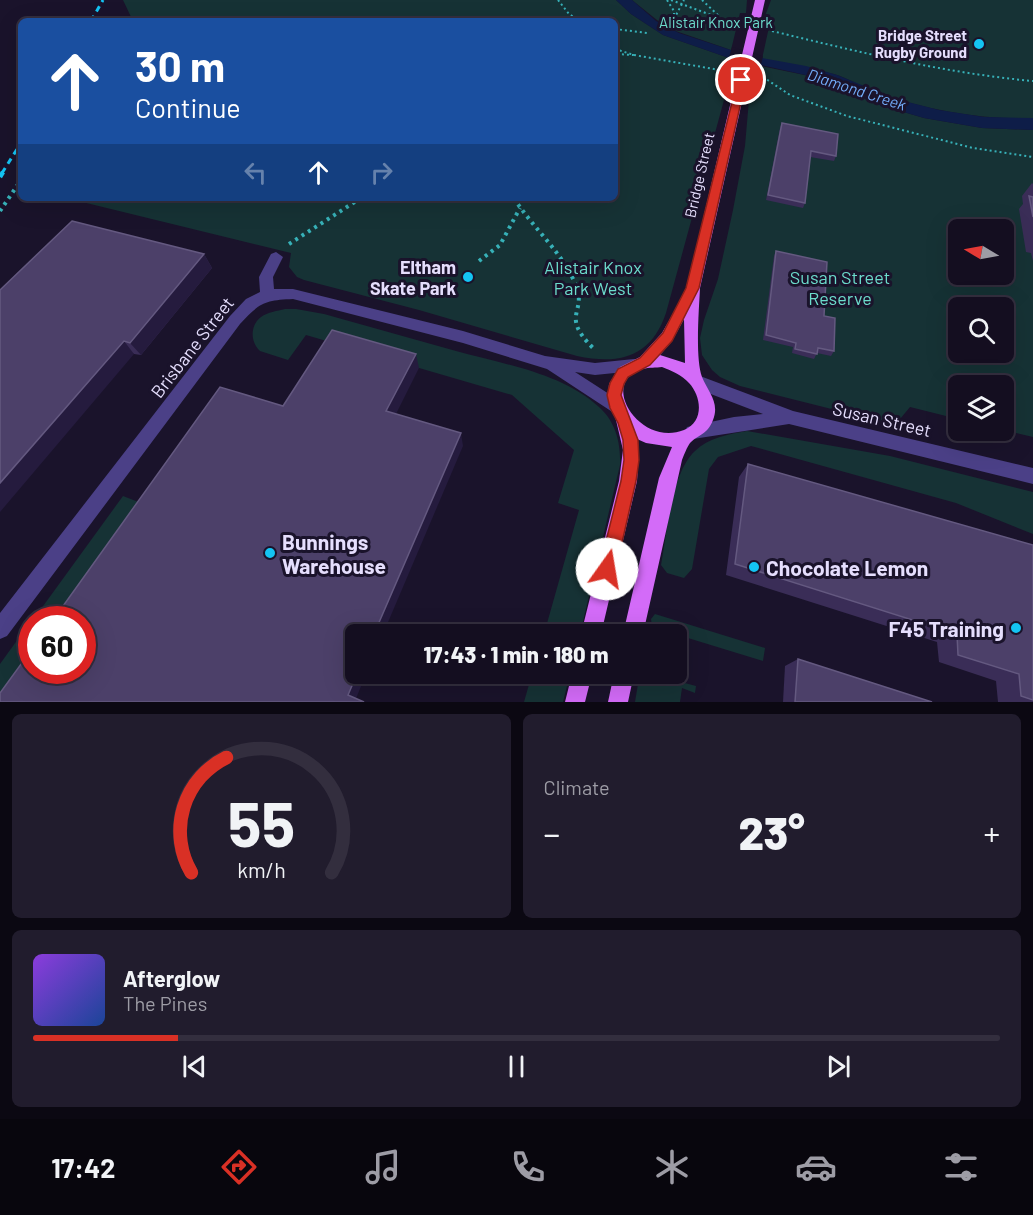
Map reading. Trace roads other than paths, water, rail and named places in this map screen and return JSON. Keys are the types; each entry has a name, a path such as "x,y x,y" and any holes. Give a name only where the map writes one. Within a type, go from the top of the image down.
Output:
{"main road":[{"name":"Bridge Street","path":"697,380 691,340 693,288 760,0"},
{"name":"Bridge Street","path":"639,363 668,337 693,288"},
{"path":"593,624 628,481 632,450 614,395 617,383 623,373 639,363 671,363 697,380 708,404 702,424 689,435 674,459 635,624"},
{"path":"621,415 636,431 650,437 665,440 689,435"},
{"path":"575,702 580,684"},
{"path":"618,702 622,684"}],"street":[{"path":"276,257 267,277 267,295 284,293 322,300 463,337 545,362 595,369 639,363"},
{"name":"Brisbane Street","path":"0,629 235,320 251,303 267,295"},
{"path":"545,362 621,415"},
{"name":"Susan Street","path":"697,380 792,418 1033,476"},
{"name":"Susan Street","path":"689,435 742,423 792,418"}],"water":[{"name":"Diamond Creek","path":"616,0 632,0 656,21 679,33 746,55 806,66 837,75 896,99 939,110 984,117 1033,118 1033,130 982,128 924,118 880,105 819,78 729,58 663,35 631,14"}],"railway":[{"path":"93,18 103,0"},
{"path":"2,173 18,148"},
{"path":"0,177 3,172"}],"place":[{"name":"Bridge Street Rugby Ground","path":"979,44"},
{"name":"Eltham Skate Park","path":"468,277"},
{"name":"Bunnings Warehouse","path":"270,553"},
{"name":"Chocolate Lemon","path":"754,567"},
{"name":"F45 Training","path":"1016,628"}],"park label":[{"name":"Alistair Knox Park","path":"716,22"},
{"name":"Alistair Knox Park West","path":"593,277"},
{"name":"Susan Street Reserve","path":"840,287"}]}
